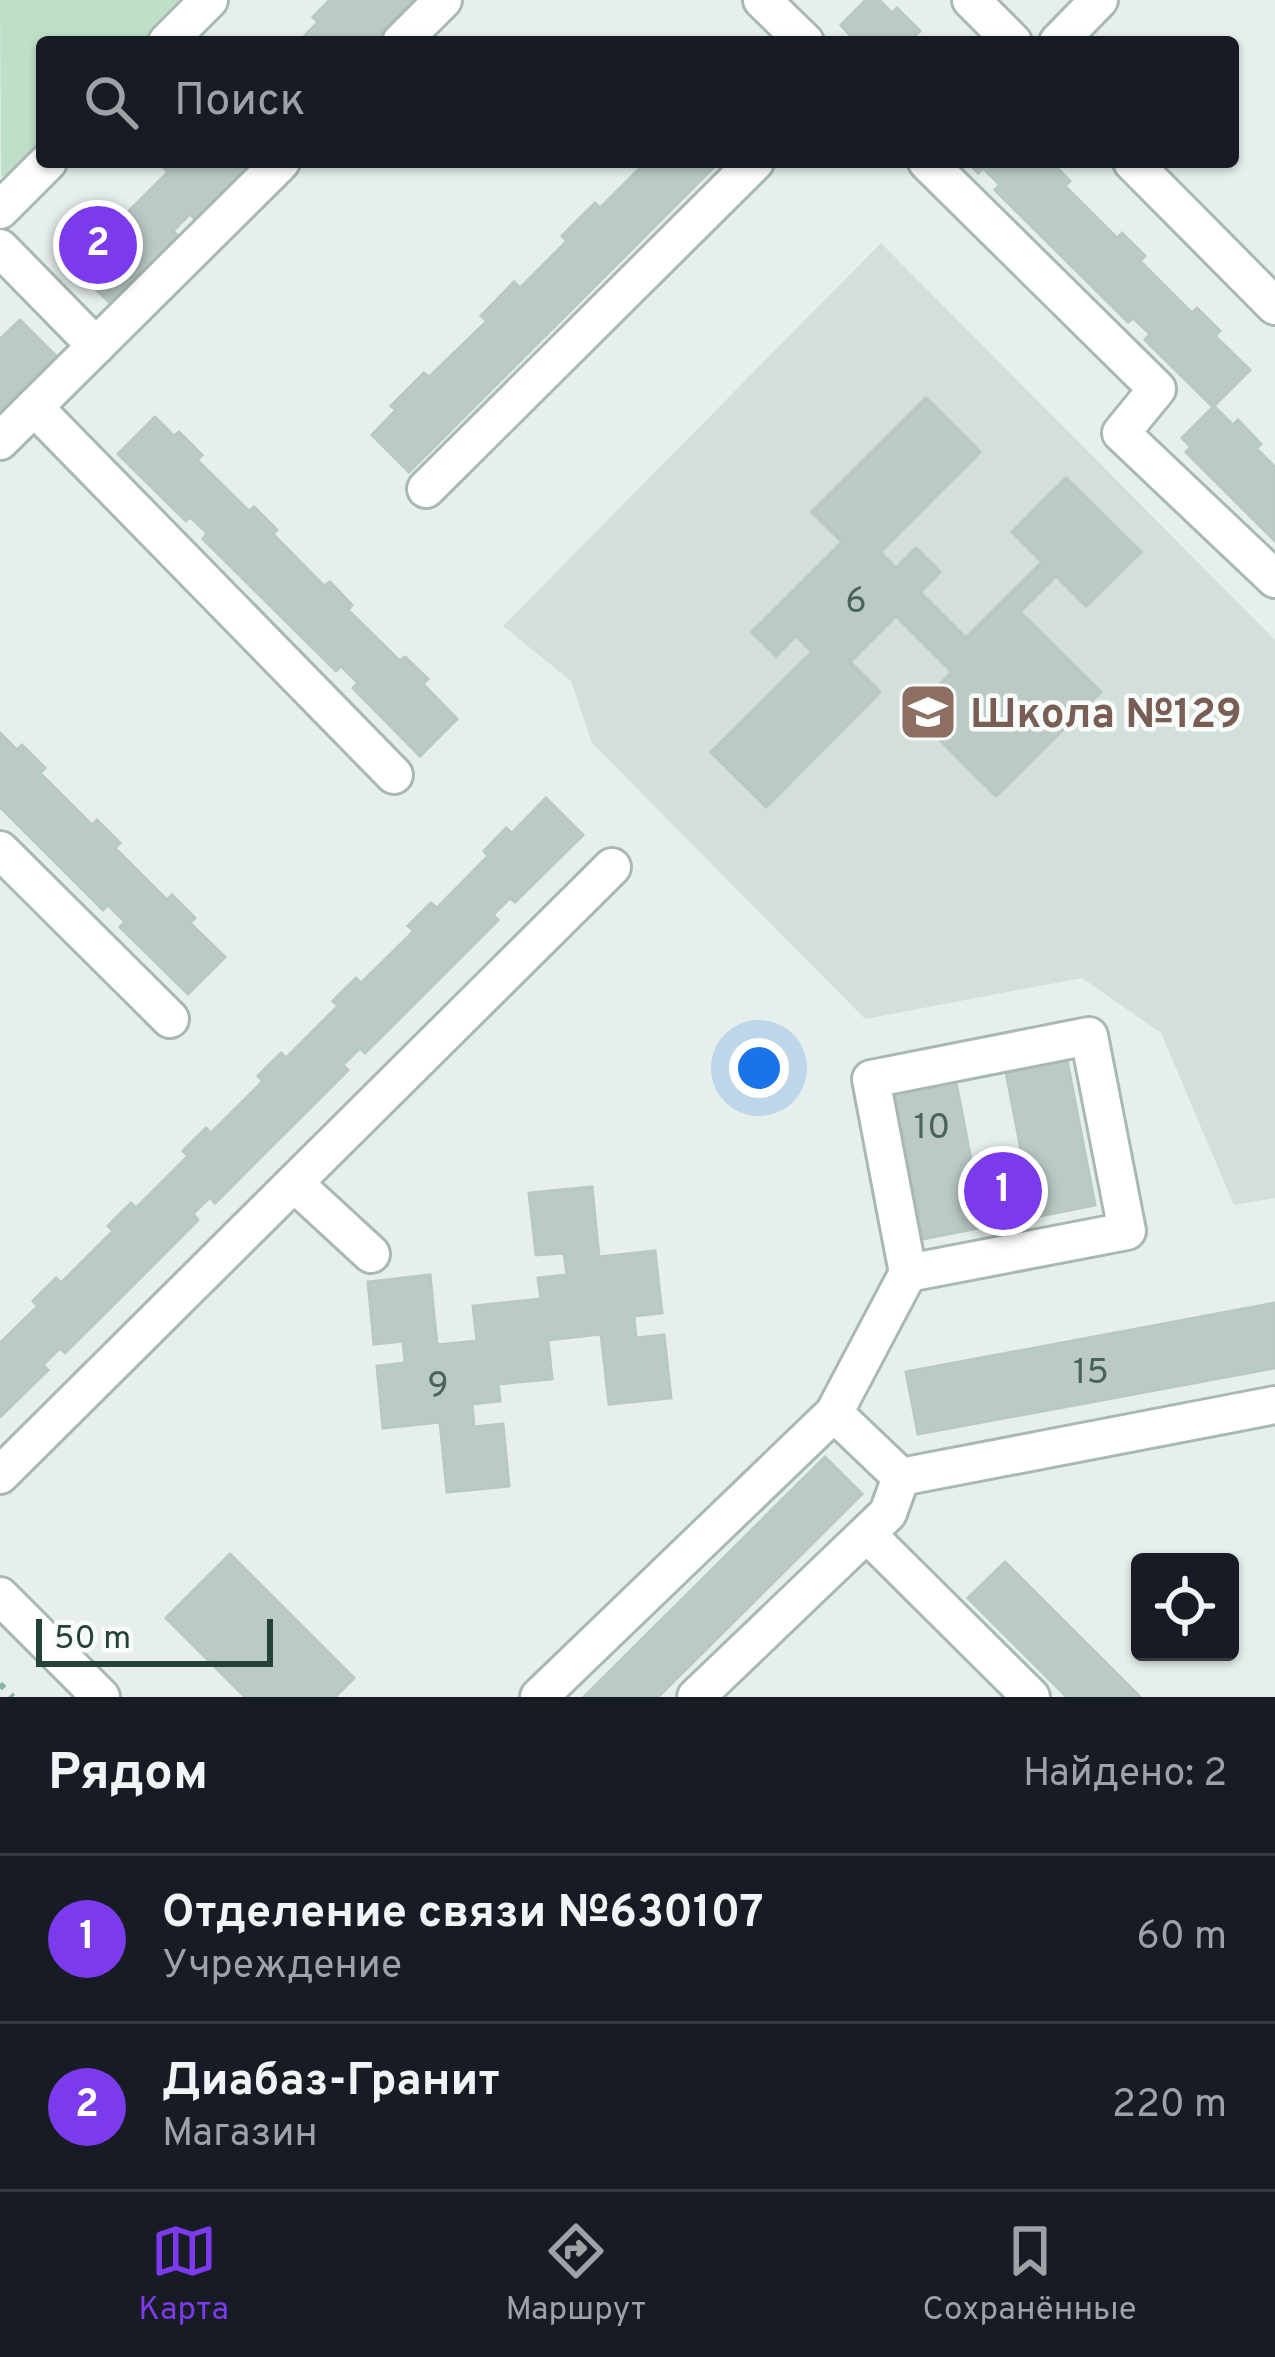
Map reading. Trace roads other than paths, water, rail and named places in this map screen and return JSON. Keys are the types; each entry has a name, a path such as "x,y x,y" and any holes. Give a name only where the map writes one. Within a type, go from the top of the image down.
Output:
{"street":[{"path":"173,36 209,0"},
{"path":"407,36 443,0"},
{"path":"762,0 799,36"},
{"path":"971,0 1007,36"},
{"path":"1064,36 1099,0"},
{"path":"0,210 42,168"},
{"path":"0,441 275,168"},
{"path":"427,489 749,168"},
{"path":"933,168 1157,388 1121,433 1275,579"},
{"path":"1138,168 1275,306"},
{"path":"0,248 96,346"},
{"path":"34,407 394,775"},
{"path":"0,850 170,1019"},
{"path":"0,1475 612,867"},
{"path":"539,1697 834,1413 908,1273 871,1079 1089,1036 1127,1231 908,1273"},
{"path":"294,1183 370,1254"},
{"path":"902,1477 1275,1406"},
{"path":"834,1413 902,1477"},
{"path":"696,1697 888,1514 902,1477"},
{"path":"867,1534 1031,1697"},
{"path":"0,1596 100,1697"}],"place":[{"name":"Диабаз-Гранит","path":"98,245"},
{"name":"Школа №129","path":"928,712"},
{"name":"Отделение связи №630107","path":"1003,1191"}]}
